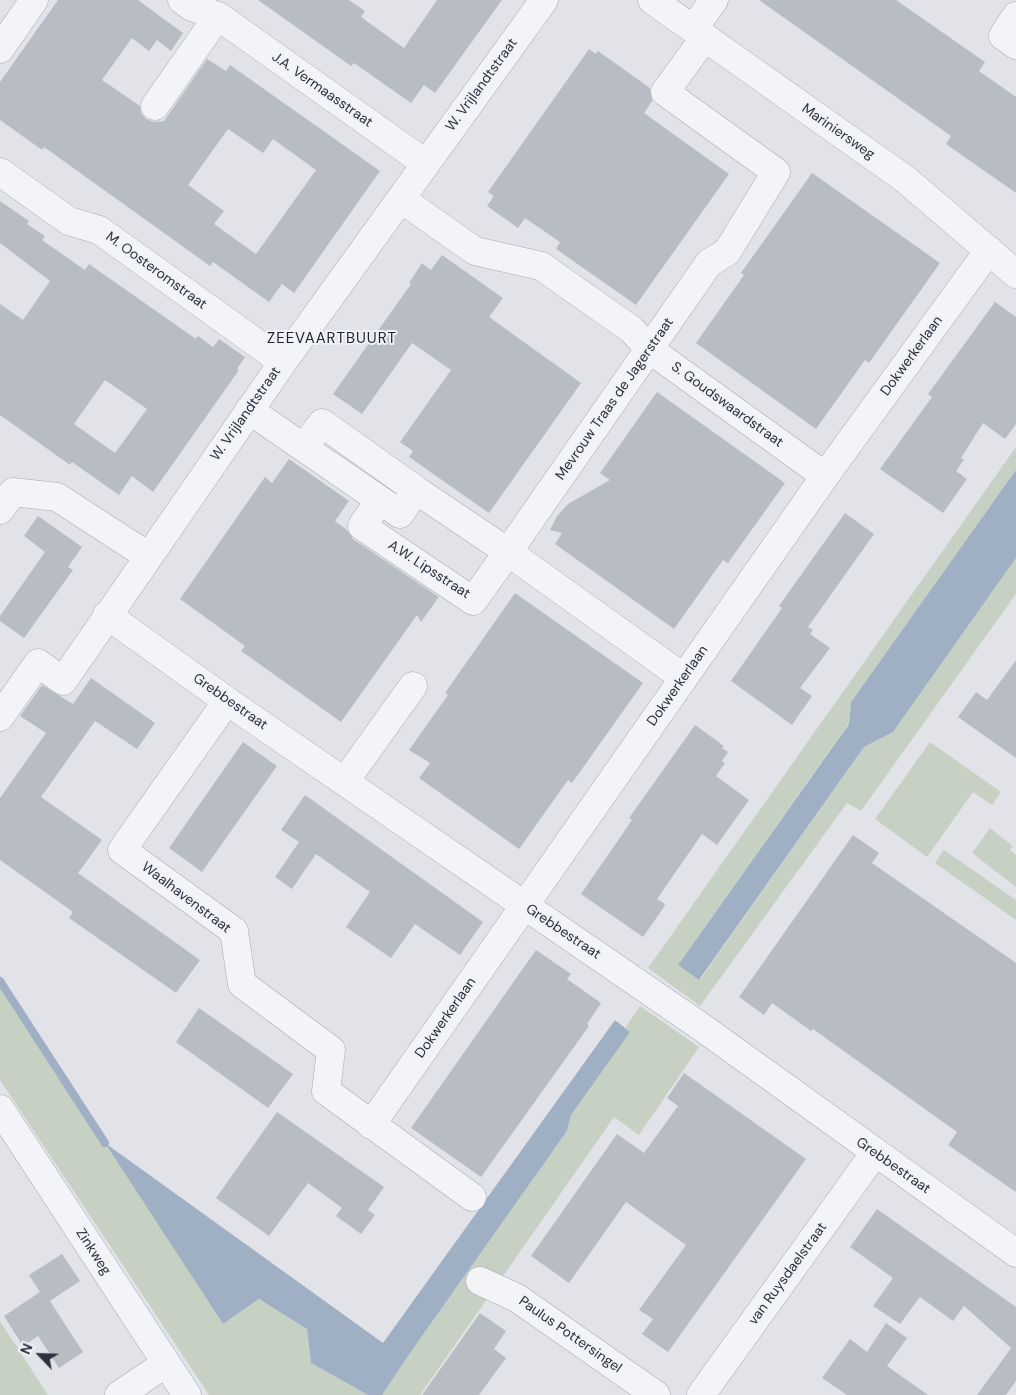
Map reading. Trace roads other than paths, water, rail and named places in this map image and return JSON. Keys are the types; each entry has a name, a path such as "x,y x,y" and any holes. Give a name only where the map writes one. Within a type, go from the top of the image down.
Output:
{"street":[{"path":"0,49 34,0"},
{"name":"J.A. Vermaasstraat","path":"182,0 192,7 218,16 425,163"},
{"name":"W. Vrijlandtstraat","path":"0,716 38,663 63,681 283,362 544,0"},
{"name":"Mariniersweg","path":"652,0 905,179 1016,274"},
{"path":"699,33 714,0"},
{"path":"155,106 218,16"},
{"path":"1016,16 1003,36 1016,45"},
{"name":"Mevrouw Traas de Jagerstraat","path":"508,552 709,263 727,252 776,172 664,92 699,33"},
{"name":"M. Oosteromstraat","path":"0,172 69,221 99,230 283,362"},
{"name":"S. Goudswaardstraat","path":"401,199 475,251 541,266 632,330 649,349 825,476"},
{"name":"Dokwerkerlaan","path":"371,1125 825,476 989,250"},
{"path":"250,410 400,514 416,490"},
{"path":"304,447 322,423 508,552 684,678"},
{"path":"0,510 13,492 57,497 148,556"},
{"name":"A.W. Lipsstraat","path":"380,500 362,526 473,601 508,552"},
{"name":"Grebbestraat","path":"107,615 227,701 700,1026 874,1154 1014,1248"},
{"path":"345,781 413,686"},
{"name":"Waalhavenstraat","path":"227,701 122,850 234,932 242,984 331,1050 326,1091 472,1197"},
{"name":"Zinkweg","path":"0,1109 187,1395"},
{"name":"van Ruysdaelstraat","path":"701,1395 874,1154"},
{"name":"Paulus Pottersingel","path":"480,1281 518,1298 656,1395"},
{"path":"119,1395 165,1364"}],"water":[{"path":"1016,470 1016,558 893,732 864,747 699,980 678,965 849,724 851,702"},
{"path":"615,1020 630,1032 571,1115 567,1131 382,1395 368,1395 311,1363 307,1329 259,1299 223,1324 105,1143 383,1343"}],"waterway":[{"path":"0,981 105,1143"}],"district":[{"name":"ZEEVAARTBUURT","path":"332,339"}]}
